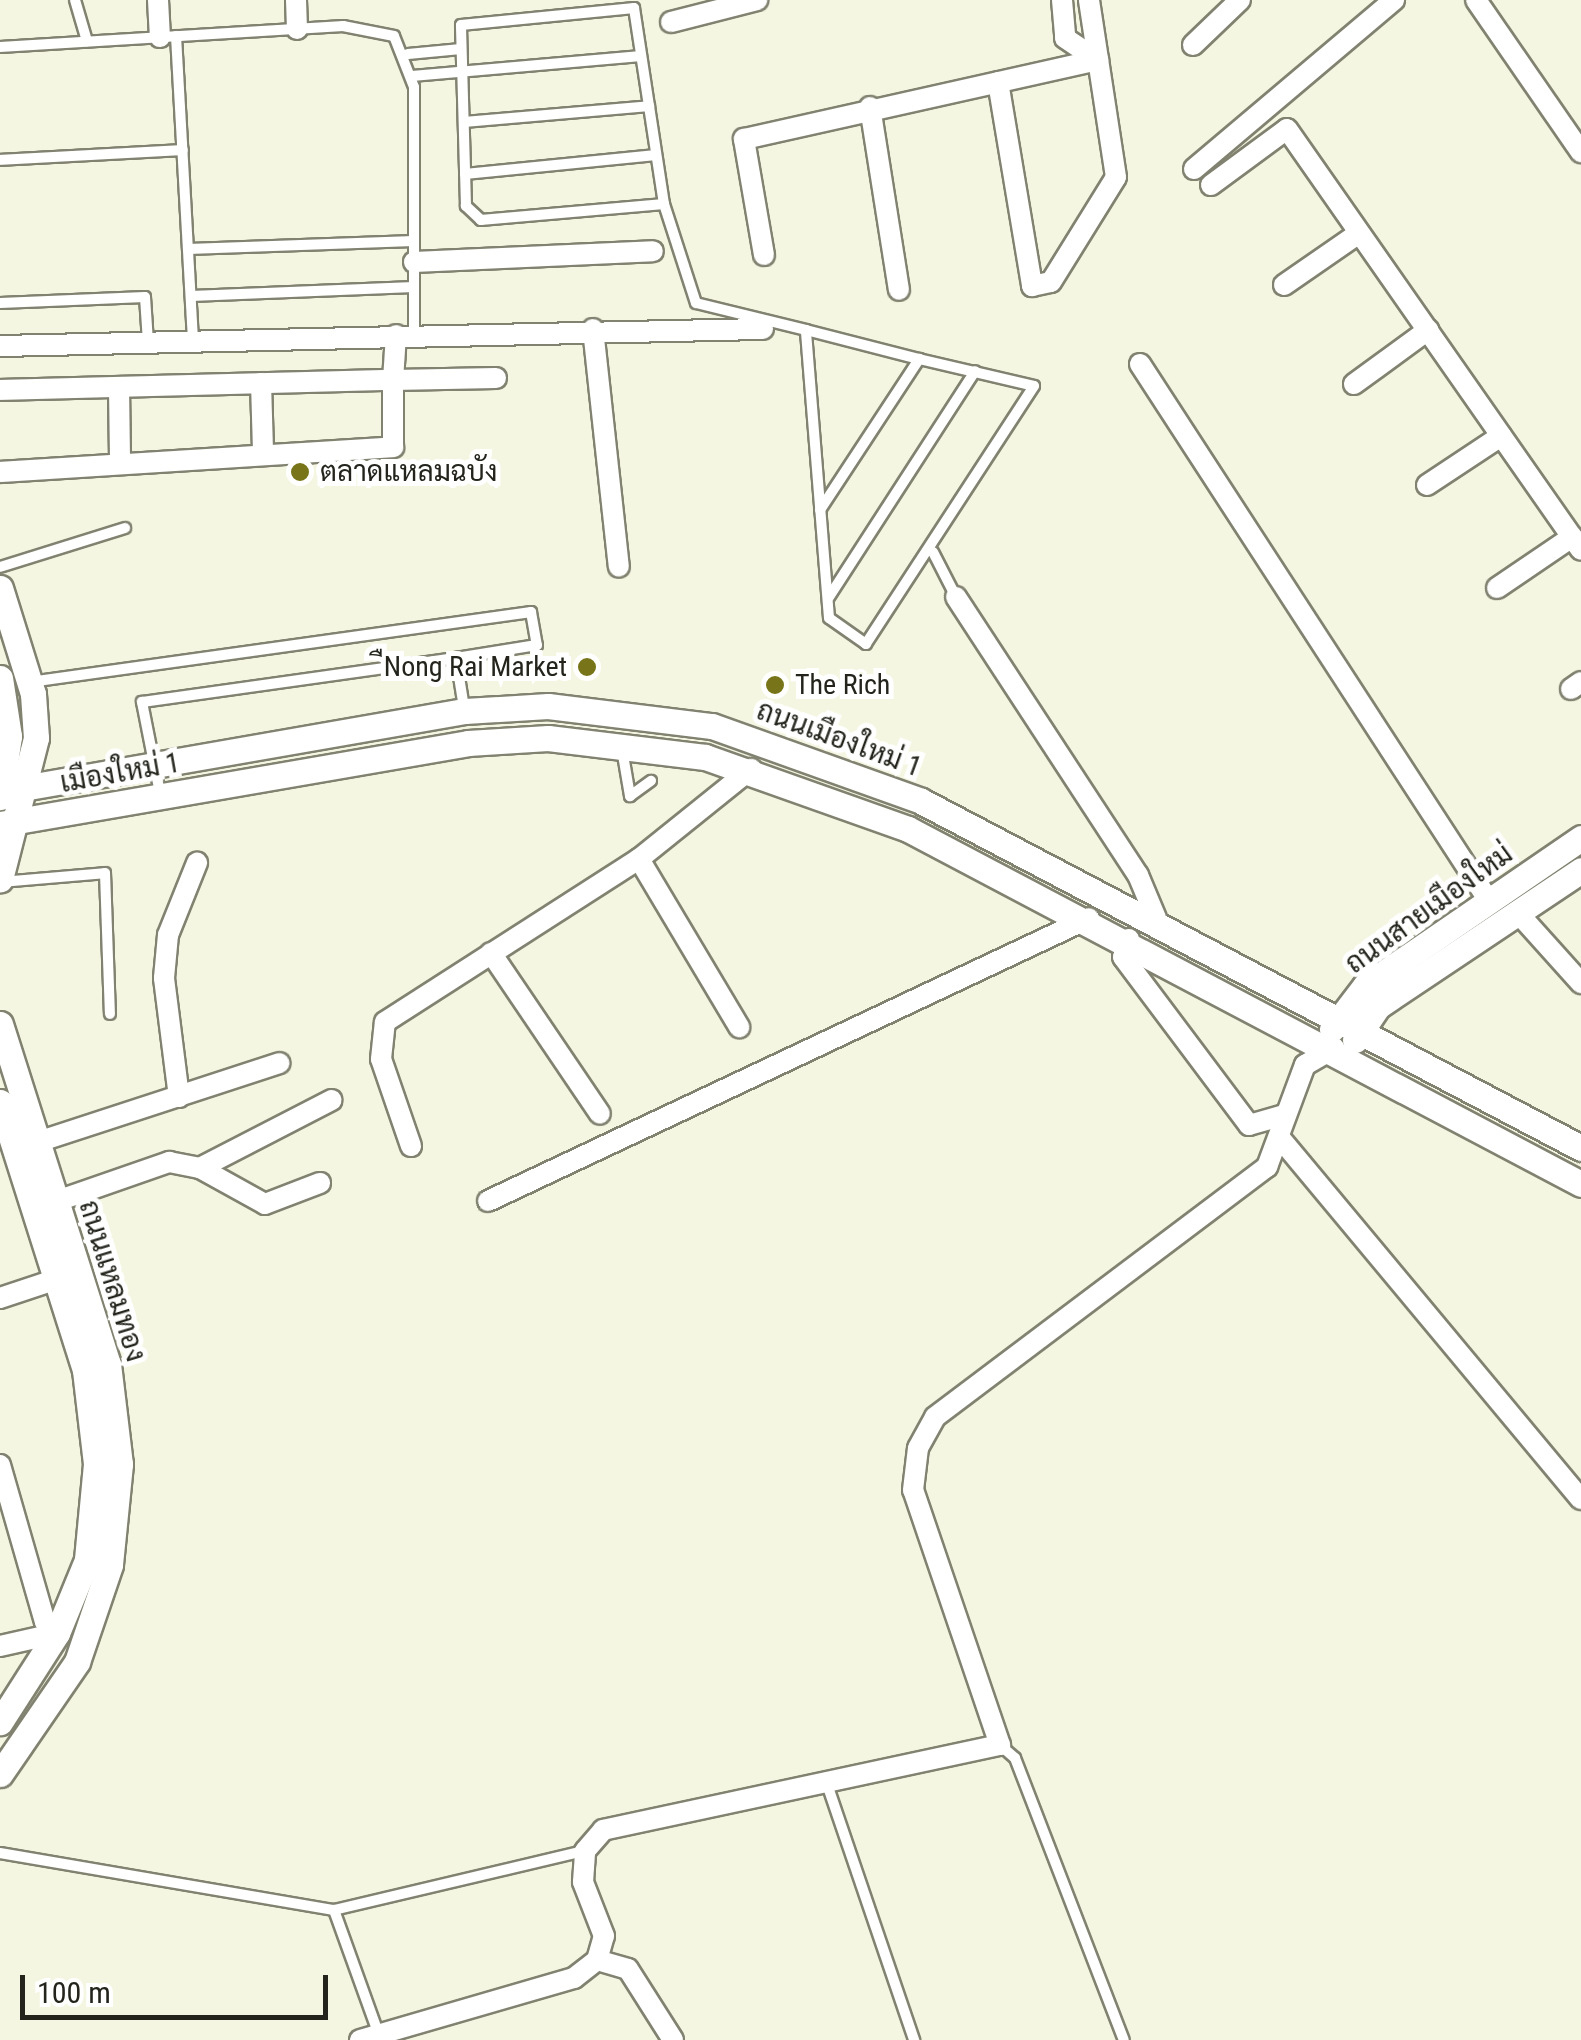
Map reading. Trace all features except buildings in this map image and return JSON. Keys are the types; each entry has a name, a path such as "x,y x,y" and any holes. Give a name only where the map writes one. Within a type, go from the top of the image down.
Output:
{"street":[{"path":"158,0 168,36"},
{"path":"296,0 297,28"},
{"path":"671,22 758,0"},
{"path":"1062,0 1065,38 1098,60"},
{"path":"998,82 1032,286 1051,282 1116,177 1089,0"},
{"path":"1193,45 1240,0"},
{"path":"1194,169 1394,0"},
{"path":"1476,0 1581,152"},
{"path":"764,255 744,139 870,107 1098,60"},
{"path":"870,107 899,290"},
{"path":"1211,185 1287,129 1576,544 1497,588"},
{"path":"1284,285 1360,233"},
{"path":"414,262 653,252"},
{"path":"0,346 592,329 763,328"},
{"path":"592,329 619,567"},
{"path":"1354,384 1428,330"},
{"path":"0,472 120,459 393,447 393,380 405,334"},
{"path":"1140,364 1489,902"},
{"path":"0,390 496,378"},
{"path":"261,383 263,450"},
{"path":"118,386 120,459"},
{"path":"1427,485 1501,436"},
{"path":"0,588 29,682 36,738 28,787 9,822 0,880"},
{"path":"956,597 1138,875 1156,918"},
{"path":"0,678 9,736 0,794"},
{"name":"ถนนเมืองใหม่ 1","path":"0,794 465,711 548,706 712,726 921,800 1352,1021 1581,1148"},
{"name":"ถนนเมืองใหม่ 1","path":"250,781 468,743 621,743 752,769 908,830 1089,918 1581,1184"},
{"path":"411,1146 381,1060 385,1022 638,859 752,769"},
{"name":"เมืองใหม่ 1","path":"9,822 250,781"},
{"name":"ถนนสายเมืองใหม่","path":"1335,1048 1352,1021 1365,986 1581,838"},
{"path":"638,859 739,1027"},
{"path":"179,1097 164,978 168,935 196,863"},
{"name":"ถนนสายเมืองใหม่","path":"1352,1021 1581,870"},
{"path":"1518,914 1581,983"},
{"path":"488,1200 1089,918"},
{"path":"1129,939 1124,956 1249,1125 1285,1116"},
{"path":"491,953 600,1114"},
{"name":"ถนนแหลมทอง","path":"0,1024 56,1202 85,1370 96,1464 86,1560 57,1633 0,1722"},
{"path":"369,2037 574,1978 597,1960 604,1936 583,1882 585,1851 602,1830 1000,1745 912,1490 918,1448 934,1417 1267,1167 1305,1064 1335,1048"},
{"path":"38,1142 279,1064"},
{"path":"200,1168 332,1100"},
{"name":"ถนนแหลมทอง","path":"0,1102 68,1276 108,1364 120,1464 110,1565 77,1662 0,1774"},
{"path":"1280,1138 1581,1499"},
{"path":"56,1202 169,1162 200,1168 266,1204 320,1182"},
{"path":"0,1298 68,1276"},
{"path":"0,1465 45,1622 57,1633"},
{"path":"0,1646 57,1633"},
{"path":"597,1960 628,1969 672,2040"}],"lane":[{"path":"75,0 88,42"},
{"path":"664,204 481,220 466,206 461,24 634,8 664,204 696,303 806,330 920,359 1034,386 932,552 866,644 830,618 806,330"},
{"path":"0,47 297,28 371,27 394,36 408,54 412,76 414,287 405,334"},
{"path":"168,36 182,150 194,340"},
{"path":"408,54 461,50"},
{"path":"412,76 641,56"},
{"path":"464,122 649,106"},
{"path":"0,160 182,150"},
{"path":"465,174 656,155"},
{"path":"188,249 414,240"},
{"path":"191,296 414,287"},
{"path":"0,303 146,297 148,342"},
{"path":"820,510 920,359"},
{"path":"828,598 975,372"},
{"path":"0,567 125,528"},
{"path":"932,552 956,597"},
{"path":"29,682 532,612 537,646 142,702 160,796"},
{"path":"456,658 465,711"},
{"path":"621,743 630,796 650,781"},
{"path":"0,880 105,873 110,1014"},
{"path":"1000,1745 1015,1758 1124,2040"},
{"path":"826,1780 914,2040"},
{"path":"0,1853 334,1910 585,1851"},
{"path":"334,1910 369,2037"}],"place":[{"name":"ตลาดแหลมฉบัง","path":"300,472"},
{"name":"ืNong Rai Market","path":"587,667"},
{"name":"The Rich","path":"775,685"}]}
